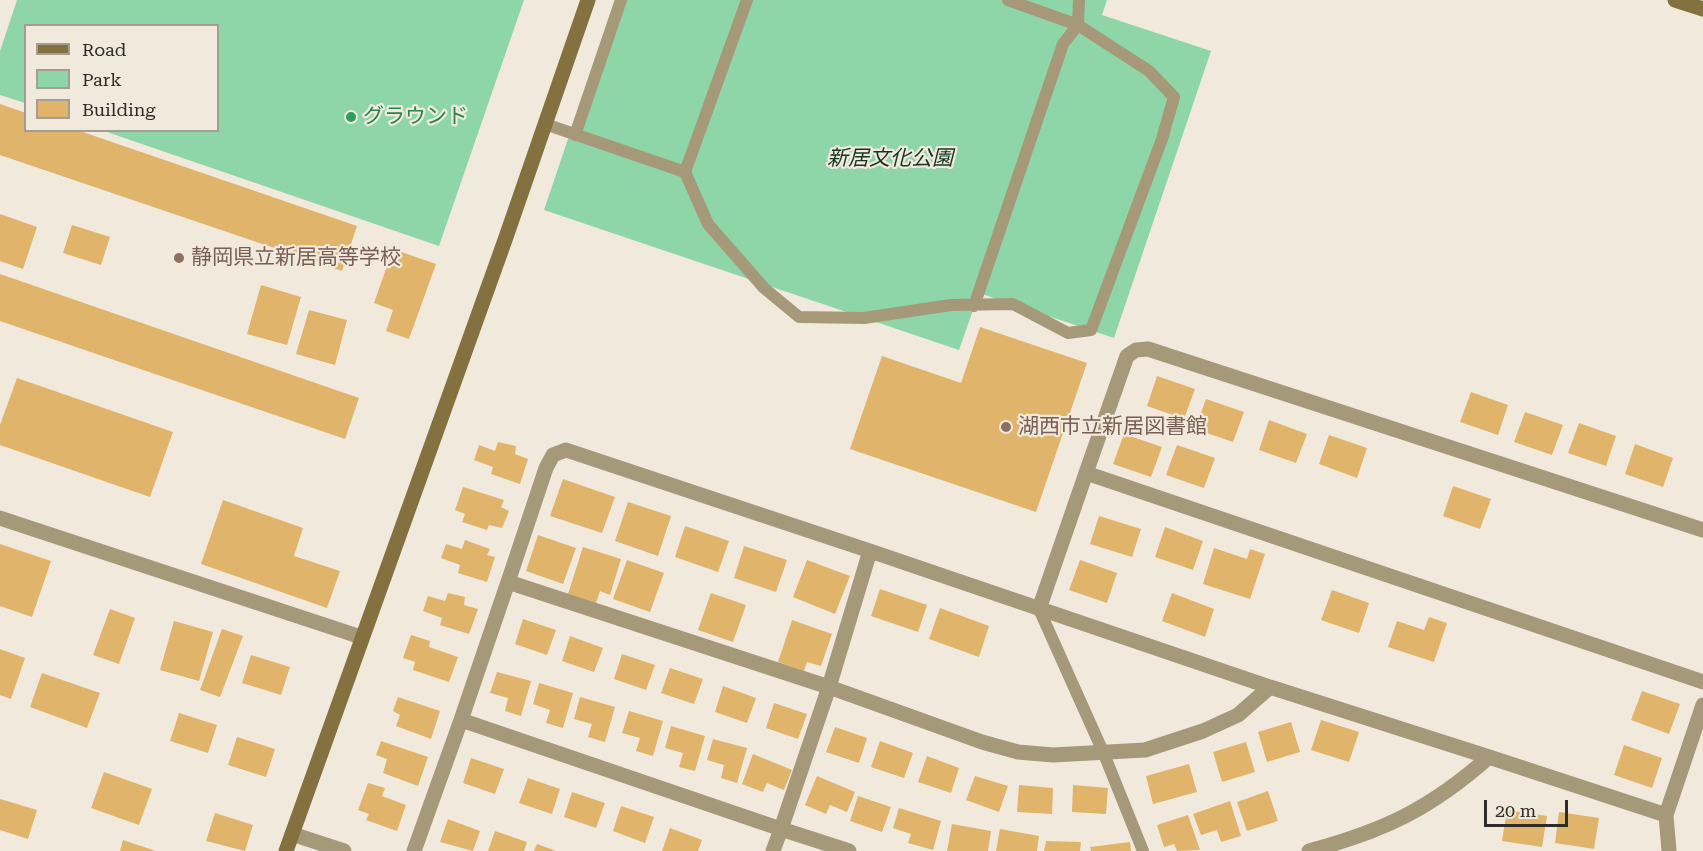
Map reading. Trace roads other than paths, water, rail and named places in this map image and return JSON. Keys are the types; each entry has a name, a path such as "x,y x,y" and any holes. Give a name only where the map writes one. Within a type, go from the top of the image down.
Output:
{"street":[{"path":"286,851 588,0"},
{"path":"1675,0 1703,9"},
{"path":"1039,609 1127,356 1136,350 1148,349 1703,530"},
{"path":"414,851 546,468 553,455 566,450 1270,687 1666,815"},
{"path":"1086,473 1703,682"},
{"path":"0,518 361,637"},
{"path":"773,851 829,687 870,551"},
{"path":"508,582 829,687 982,742 1017,752 1053,755 1145,750 1203,731 1238,715 1270,687"},
{"path":"1669,851 1666,815 1703,705"},
{"path":"461,720 849,851"},
{"path":"1309,851 1346,841 1401,820 1456,786 1489,757"},
{"path":"292,834 344,851"}],"lane":[{"path":"574,135 621,0"},
{"path":"747,0 685,172 708,224 764,288 799,317 864,318 951,305 1013,304 1068,333 1091,330 1162,139 1174,97 1149,71 1078,25 1008,0"},
{"path":"974,306 1063,44 1078,25 1079,0"},
{"path":"545,124 685,172"},
{"path":"1039,609 1104,754 1143,851"}],"place":[{"name":"グラウンド","path":"351,117"},
{"name":"静岡県立新居高等学校","path":"179,258"},
{"name":"湖西市立新居図書館","path":"1006,427"}],"park label":[{"name":"新居文化公園","path":"890,159"}]}
